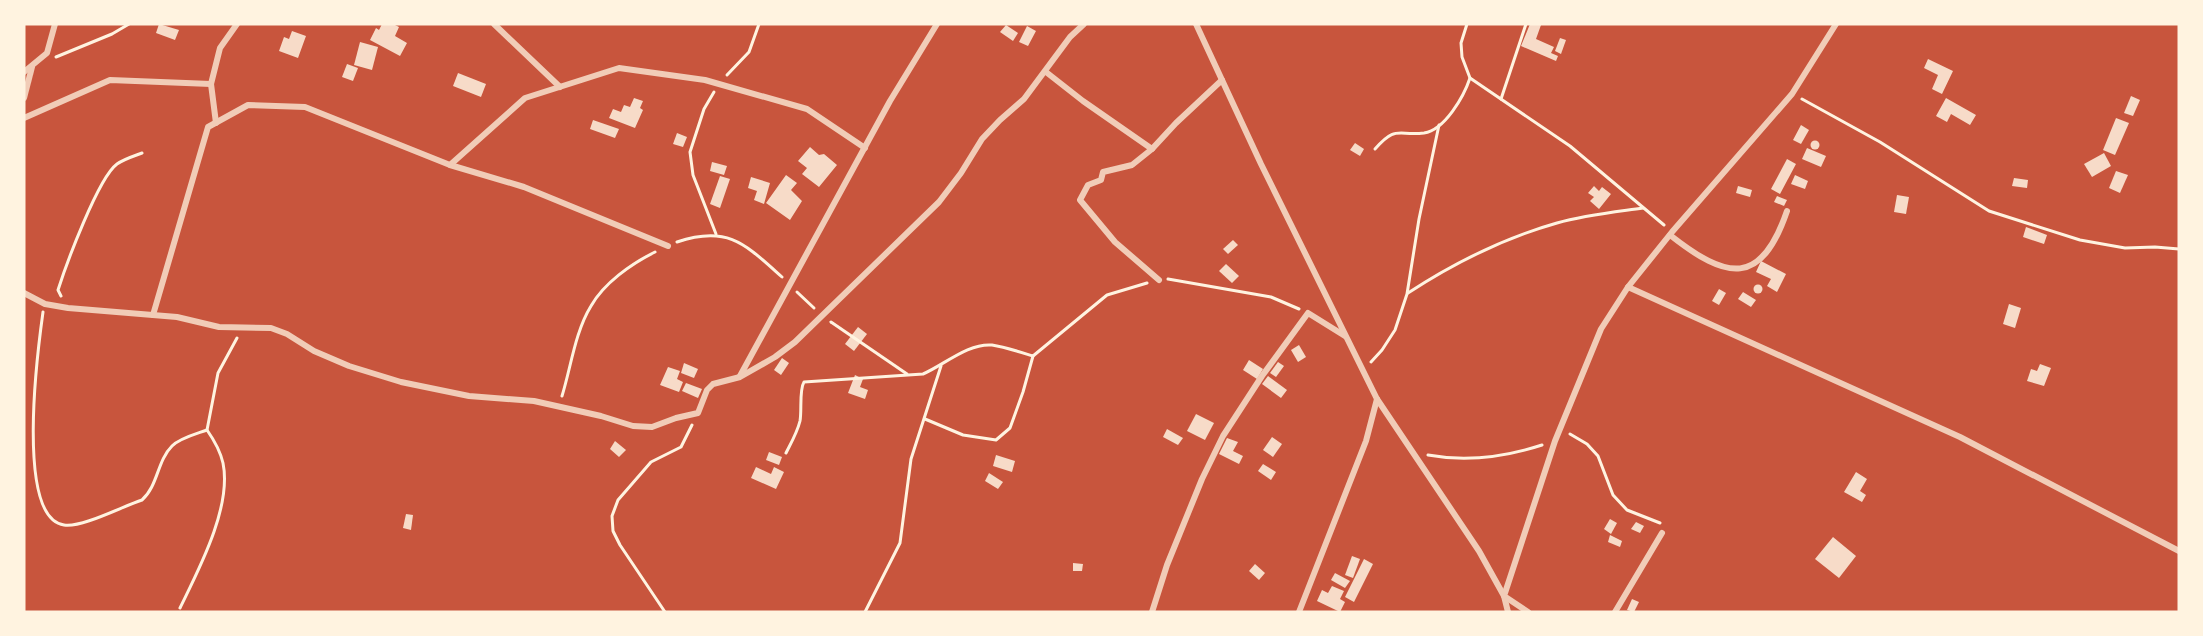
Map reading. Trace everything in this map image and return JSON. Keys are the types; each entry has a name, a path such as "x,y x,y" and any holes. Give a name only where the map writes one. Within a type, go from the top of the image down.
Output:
{"street":[{"path":"24,72 46,53 55,24"},
{"path":"216,123 211,84 220,48 237,24"},
{"path":"494,24 561,87"},
{"path":"740,377 890,101 937,24"},
{"path":"24,293 45,304 68,308 177,317 219,327 271,328 287,334 314,351 349,366 410,384 469,396 534,401 644,428 698,412 707,390 714,384 740,377 775,357 795,342 939,202 961,173 982,139 1024,99 1070,37 1084,24"},
{"path":"1196,24 1377,399 1479,551 1504,596 1508,612"},
{"path":"1504,596 1555,441 1601,329 1628,287 1671,233 1792,94 1836,24"},
{"path":"24,98 32,67"},
{"path":"450,165 525,98 619,69 705,80 807,109 864,148"},
{"path":"1046,72 1152,149"},
{"path":"24,117 110,80 211,84"},
{"path":"1159,280 1115,242 1080,200 1088,185 1101,180 1102,172 1132,165 1152,149 1222,80"},
{"path":"153,315 208,127 248,105 305,107 450,165 524,187 668,246"},
{"path":"1671,233 1691,250 1724,268 1742,269 1750,266 1768,252 1780,232 1787,211"},
{"path":"1628,287 1960,436 2179,551"},
{"path":"1152,612 1167,565 1202,479 1223,436 1262,376 1308,313 1345,336"},
{"path":"1299,612 1366,441 1377,399"},
{"path":"1615,612 1662,533"},
{"path":"1504,596 1528,612"}],"path":[{"path":"52,59 112,34 129,24"},
{"path":"721,82 749,52 759,24"},
{"path":"1459,24 1465,29"},
{"path":"1467,24 1461,43 1462,57 1470,78 1570,146 1671,233"},
{"path":"1501,99 1526,24"},
{"path":"1374,149 1386,136 1398,132 1426,133 1439,125 1458,104 1470,78"},
{"path":"715,91 704,109 690,152 693,175 716,234"},
{"path":"1792,94 1880,142 1989,212 2080,240 2125,248 2179,249"},
{"path":"1363,370 1382,350 1395,330 1407,294 1419,219 1439,125"},
{"path":"68,308 58,290 69,255 104,182 116,165 142,153"},
{"path":"1407,294 1448,267 1556,223 1596,214 1643,208"},
{"path":"558,406 583,323 591,305 610,283 639,260 696,236 716,234 731,238 756,253 787,282"},
{"path":"925,419 963,435 996,440 1010,428 1033,356 1107,295 1159,280 1271,297 1308,313"},
{"path":"796,290 821,315 908,374"},
{"path":"45,304 37,354 34,403 35,473 39,496 48,516 54,522 71,525 100,517 127,504 142,500 154,484 160,467 172,446 207,430"},
{"path":"180,608 208,549 224,490 223,464 218,447 207,430 218,373 244,326"},
{"path":"786,453 799,424 802,407 801,386 804,382 923,374 941,366 962,351 990,345 1033,356"},
{"path":"865,612 900,543 911,459 941,366"},
{"path":"665,612 620,545 613,531 612,516 618,500 651,462 681,447 698,412"},
{"path":"1560,429 1587,444 1598,456 1613,495 1627,510 1668,527"},
{"path":"1413,452 1448,459 1486,457 1515,454 1555,441"}],"building":[{"path":"159,24 179,30 175,40 156,33"},
{"path":"382,24 393,24 399,27 395,36 407,43 400,56 370,40 376,28 379,30"},
{"path":"1530,24 1541,25 1536,39 1554,47 1551,53 1558,56 1556,61 1521,46"},
{"path":"1006,25 1018,33 1013,41 1000,32"},
{"path":"1027,26 1036,31 1028,46 1019,42"},
{"path":"292,31 306,36 298,58 279,51 284,37 289,39"},
{"path":"1560,38 1566,40 1561,54 1555,51"},
{"path":"360,42 378,47 372,70 354,65"},
{"path":"1928,59 1953,71 1942,94 1932,89 1938,75 1924,68"},
{"path":"347,64 358,68 353,81 342,77"},
{"path":"458,73 486,84 481,97 453,86"},
{"path":"2131,96 2140,100 2133,116 2124,113"},
{"path":"634,98 643,101 640,108 643,110 635,128 609,118 613,109 621,112 624,105 630,107"},
{"path":"1946,98 1976,115 1970,125 1951,114 1947,122 1936,116"},
{"path":"2116,118 2129,123 2115,155 2103,150"},
{"path":"593,120 619,129 615,138 590,129"},
{"path":"1801,125 1809,130 1801,144 1793,140"},
{"path":"677,133 687,137 683,147 673,144"},
{"path":"1815,141 1819,145 1815,149 1811,145"},
{"path":"1355,143 1364,149 1360,156 1350,150"},
{"path":"810,147 819,155 824,154 837,165 819,187 802,174 807,168 798,161"},
{"path":"1807,148 1826,156 1821,167 1802,159"},
{"path":"2104,153 2111,166 2092,177 2084,164"},
{"path":"1787,159 1796,164 1780,194 1771,189"},
{"path":"712,162 727,166 724,175 710,171"},
{"path":"2116,171 2128,175 2120,193 2109,188"},
{"path":"786,175 797,183 791,190 802,201 790,220 766,203"},
{"path":"1795,175 1808,181 1805,189 1791,184"},
{"path":"720,176 730,179 720,208 710,204"},
{"path":"751,177 770,183 764,204 754,200 757,191 748,188"},
{"path":"2014,178 2028,180 2027,188 2012,186"},
{"path":"1594,186 1599,191 1602,187 1611,194 1599,209 1590,201 1594,197 1588,193"},
{"path":"1738,186 1752,190 1750,197 1736,193"},
{"path":"1897,195 1909,197 1906,214 1894,212"},
{"path":"1777,196 1787,200 1784,206 1774,202"},
{"path":"2026,227 2047,235 2044,244 2023,237"},
{"path":"1233,240 1238,245 1228,254 1223,249"},
{"path":"1761,261 1786,274 1777,292 1767,286 1771,279 1756,272"},
{"path":"1226,264 1239,276 1232,283 1219,271"},
{"path":"1758,284 1763,289 1758,294 1753,289"},
{"path":"1719,289 1726,293 1719,305 1712,301"},
{"path":"1743,292 1756,300 1751,307 1738,299"},
{"path":"2009,304 2021,308 2015,328 2003,324"},
{"path":"858,327 867,334 854,351 845,344"},
{"path":"1299,345 1306,357 1298,362 1291,350"},
{"path":"782,358 789,363 781,375 774,370"},
{"path":"1249,360 1263,369 1257,379 1243,370"},
{"path":"1278,362 1284,366 1276,377 1270,373"},
{"path":"684,363 698,369 694,378 681,373"},
{"path":"2040,364 2051,368 2044,386 2027,381 2031,369 2037,371"},
{"path":"668,367 680,371 677,379 683,382 679,392 660,385"},
{"path":"855,375 863,379 860,387 868,390 865,399 848,393"},
{"path":"1268,376 1287,390 1281,398 1262,384"},
{"path":"686,383 702,389 698,398 682,391"},
{"path":"1196,414 1214,423 1205,440 1187,431"},
{"path":"1167,429 1183,438 1178,445 1163,437"},
{"path":"1272,437 1282,444 1273,457 1263,450"},
{"path":"1227,438 1238,442 1233,451 1243,456 1239,464 1219,454"},
{"path":"615,441 626,450 619,457 610,449"},
{"path":"769,452 782,457 779,465 766,460"},
{"path":"996,455 1015,461 1012,472 993,466"},
{"path":"1263,464 1276,472 1271,480 1258,471"},
{"path":"756,467 771,474 774,467 784,472 776,489 751,478"},
{"path":"1856,472 1867,479 1860,491 1866,495 1862,502 1844,492"},
{"path":"989,473 1003,482 998,489 985,481"},
{"path":"406,514 413,515 411,530 403,528"},
{"path":"1610,519 1617,523 1611,534 1604,529"},
{"path":"1636,522 1644,526 1640,533 1631,529"},
{"path":"1610,535 1622,541 1620,547 1608,542"},
{"path":"1833,537 1856,556 1839,578 1815,559"},
{"path":"1352,556 1360,559 1353,578 1345,575"},
{"path":"1364,559 1373,564 1354,602 1345,597"},
{"path":"1073,563 1083,564 1082,571 1073,571"},
{"path":"1255,564 1265,573 1259,580 1249,571"},
{"path":"1335,573 1350,581 1345,588 1331,580"},
{"path":"1332,586 1344,591 1340,599 1345,602 1340,612 1317,601 1322,590 1328,593"},
{"path":"1632,599 1639,602 1634,612 1627,610"}]}
